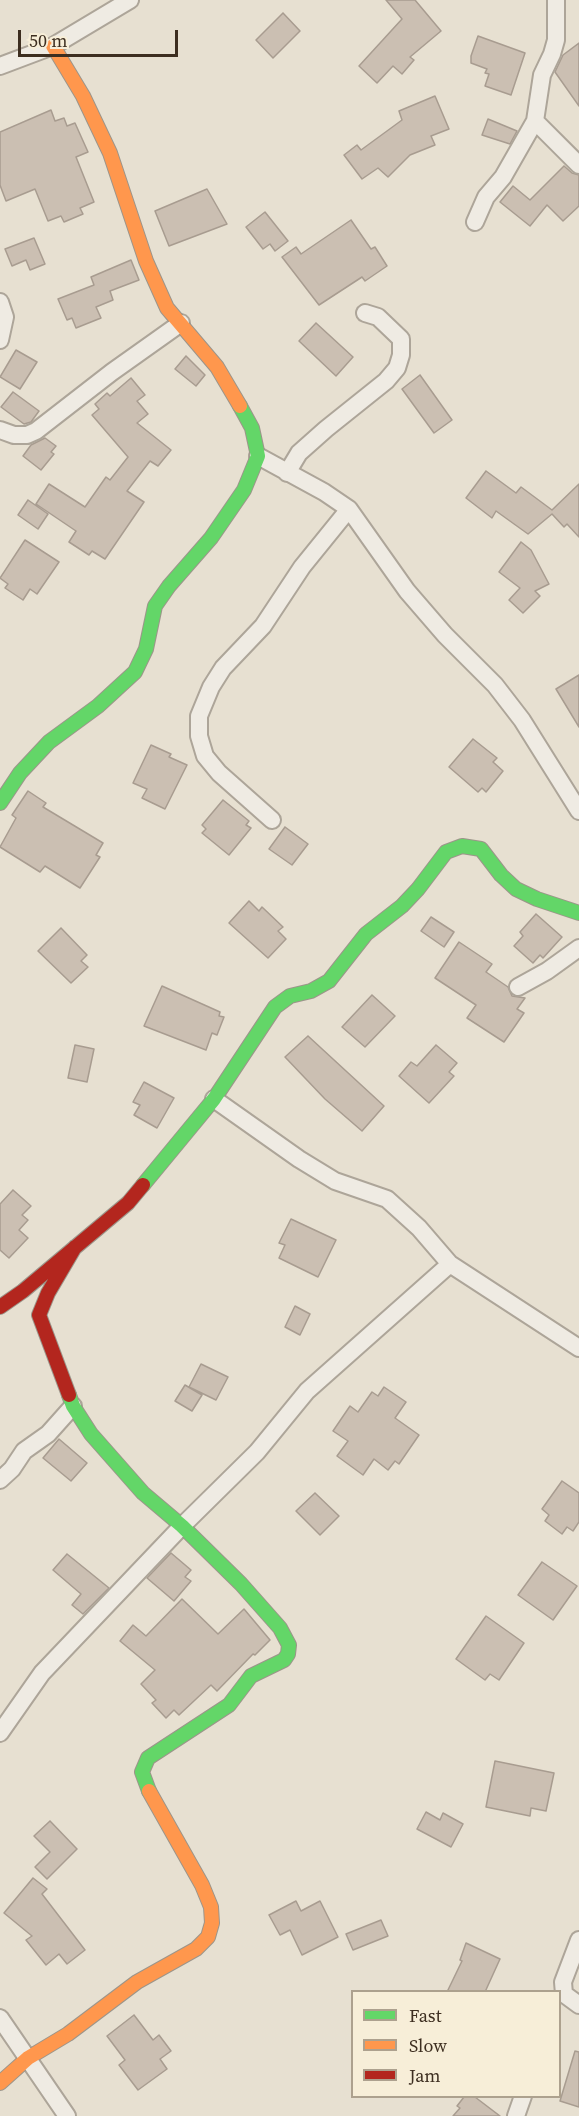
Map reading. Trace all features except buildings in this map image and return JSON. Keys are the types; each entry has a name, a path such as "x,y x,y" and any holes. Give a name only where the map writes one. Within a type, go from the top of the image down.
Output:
{"street":[{"path":"0,66 53,46 130,0"},
{"path":"475,222 486,197 503,177 535,121 542,75 556,40 556,0"},
{"path":"0,803 20,773 49,742 98,706 135,672 146,649 156,606 169,586 211,538 244,490 258,456 252,428 217,367 167,308 146,261 110,153 83,96 53,46"},
{"path":"535,121 579,165"},
{"path":"0,302 5,317 0,339"},
{"path":"286,473 299,453 387,381 397,369 401,355 401,339 378,317 365,313"},
{"path":"0,430 14,435 27,435 36,430 181,323"},
{"path":"258,456 324,492 349,509 407,591 445,635 495,685 515,711 579,811"},
{"path":"272,820 219,772 205,756 199,736 199,716 211,687 223,668 263,626 302,567 349,509"},
{"path":"0,1307 23,1291 128,1203 214,1099 275,1007 290,996 311,991 329,981 366,934 402,906 446,852 462,846 481,849 501,875 516,889 554,906 579,913"},
{"path":"518,987 547,971 579,948"},
{"path":"214,1099 334,1181 387,1199 419,1227 450,1264 579,1348"},
{"path":"0,2083 28,2058 68,2034 137,1982 196,1948 208,1937 212,1923 211,1907 202,1885 156,1807 144,1782 142,1772 148,1758 156,1751 228,1705 251,1676 284,1660 288,1654 289,1645 280,1628 241,1584 182,1526 143,1493 91,1434 73,1406 39,1316 48,1293 75,1247"},
{"path":"0,1733 42,1673 182,1526 257,1452 308,1391 450,1264"},
{"path":"0,1480 12,1469 24,1451 48,1434 73,1406"},
{"path":"579,1940 563,1982 562,1995 579,2005"},
{"path":"0,2018 67,2116"},
{"path":"516,2116 523,2098"}],"traffic: fast":[{"path":"0,803 20,773 49,742 98,706 135,672 146,649 155,606 169,586 211,538 244,490 258,456 252,428 240,406"},
{"path":"143,1185 214,1099 275,1007 290,996 311,991 329,981 366,934 402,906 446,852 462,846 481,849 501,875 516,889 537,899 579,913"},
{"path":"69,1395 73,1406 91,1434 143,1493 182,1526 241,1584 280,1628 289,1645 288,1654 284,1660 251,1676 229,1705 148,1758 142,1772 149,1791"}],"traffic: slow":[{"path":"53,46 83,96 110,153 146,261 167,308 217,367 240,406"},
{"path":"0,2083 28,2058 68,2034 137,1982 196,1949 208,1937 212,1923 211,1907 202,1885 149,1791"}],"traffic: jam":[{"path":"0,1307 23,1291 128,1203 143,1185"},
{"path":"69,1395 39,1315 48,1293 75,1247"}]}
